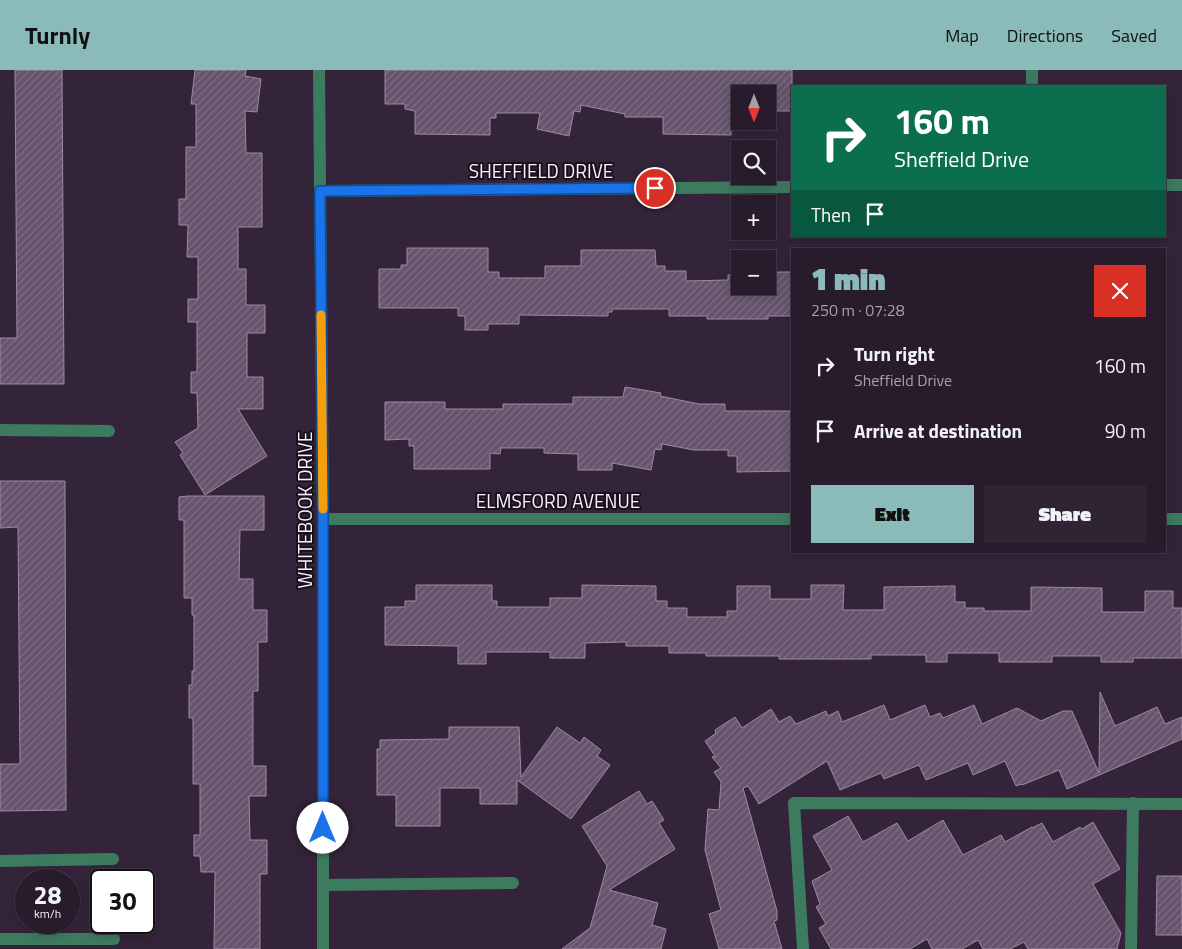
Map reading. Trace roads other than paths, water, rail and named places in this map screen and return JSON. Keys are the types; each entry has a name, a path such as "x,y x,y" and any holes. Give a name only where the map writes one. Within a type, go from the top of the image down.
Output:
{"street":[{"name":"WHITEBOOK DRIVE","path":"320,70 323,949"},
{"path":"1032,70 1032,85"},
{"path":"1166,185 1182,185"},
{"name":"SHEFFIELD DRIVE","path":"320,191 791,187"},
{"path":"0,430 109,431"},
{"name":"ELMSFORD AVENUE","path":"323,519 791,519"},
{"path":"1166,519 1182,519"},
{"path":"803,949 794,803 1182,804"},
{"path":"1131,949 1134,803"},
{"path":"0,861 113,859"},
{"path":"323,885 513,883"},
{"path":"0,939 114,939"}]}
